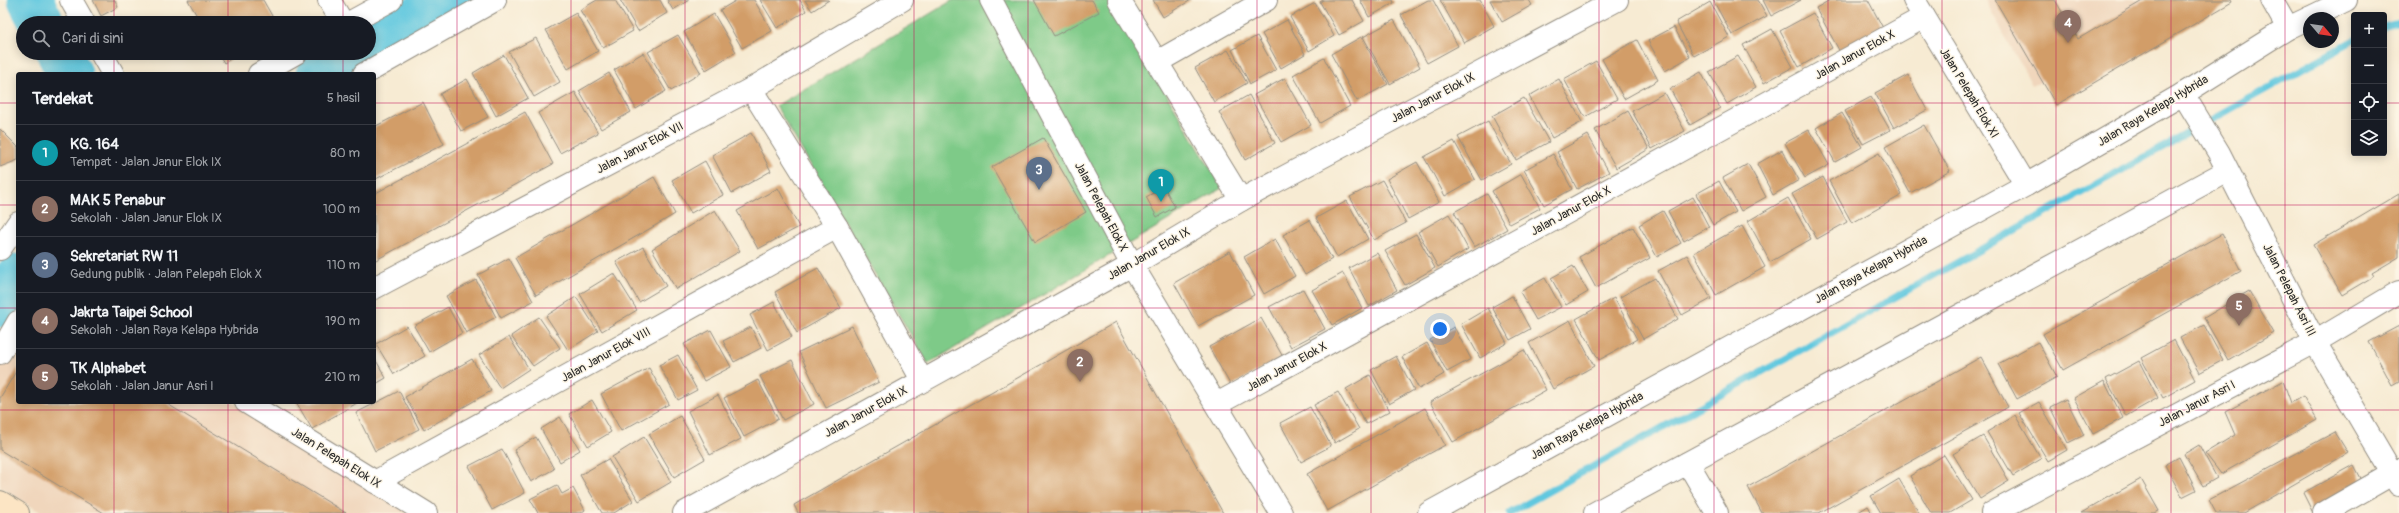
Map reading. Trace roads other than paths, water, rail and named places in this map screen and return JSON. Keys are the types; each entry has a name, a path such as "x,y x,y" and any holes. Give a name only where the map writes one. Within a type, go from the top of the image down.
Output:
{"main road":[{"path":"0,502 18,513"}],"street":[{"path":"71,0 80,16"},
{"path":"329,0 339,16"},
{"path":"362,16 391,0"},
{"path":"368,72 495,0"},
{"name":"Jalan Janur Elok VII","path":"376,287 751,89 902,0"},
{"name":"Jalan Pelepah Elok X","path":"991,0 1132,265 1217,404 1281,513"},
{"path":"1119,0 1241,200"},
{"path":"1157,62 1266,0"},
{"name":"Jalan Janur Elok IX","path":"684,513 1132,265 1241,200 1617,0"},
{"path":"2272,0 2288,28"},
{"name":"Jalan Raya Kelapa Hybrida","path":"2321,12 2346,0"},
{"name":"Jalan Pelepah Elok XI","path":"1919,8 2026,185"},
{"name":"Jalan Janur Elok X","path":"1217,404 1919,8"},
{"name":"Jalan Raya Kelapa Hybrida","path":"1429,513 2026,185 2188,101 2288,28 2303,21"},
{"path":"105,60 112,72"},
{"path":"263,72 284,60"},
{"path":"751,89 837,227 922,380"},
{"name":"Jalan Pelepah Asri III","path":"2188,101 2223,162 2315,342 2397,476"},
{"path":"1595,513 1688,463 2223,162"},
{"path":"0,249 16,226"},
{"name":"Jalan Janur Elok VIII","path":"375,482 837,227"},
{"name":"Jalan Janur Asri I","path":"1992,513 2315,342 2399,292"},
{"path":"0,353 16,325"},
{"name":"Jalan Pelepah Elok IX","path":"249,404 426,513"},
{"path":"1688,463 1717,513"},
{"path":"2324,513 2397,476"}],"waterway":[{"path":"30,0 38,16"},
{"path":"376,41 451,0"},
{"path":"2387,25 2399,22"},
{"path":"1510,513 2351,42"},
{"path":"63,60 69,72"},
{"path":"322,72 343,60"},
{"path":"0,305 16,279"}],"place":[{"name":"Jakrta Taipei School","path":"2068,43"},
{"name":"Sekretariat RW 11","path":"1039,190"},
{"name":"KG. 164","path":"1161,202"},
{"name":"TK Alphabet","path":"2239,326"},
{"name":"MAK 5 Penabur","path":"1080,382"}]}
